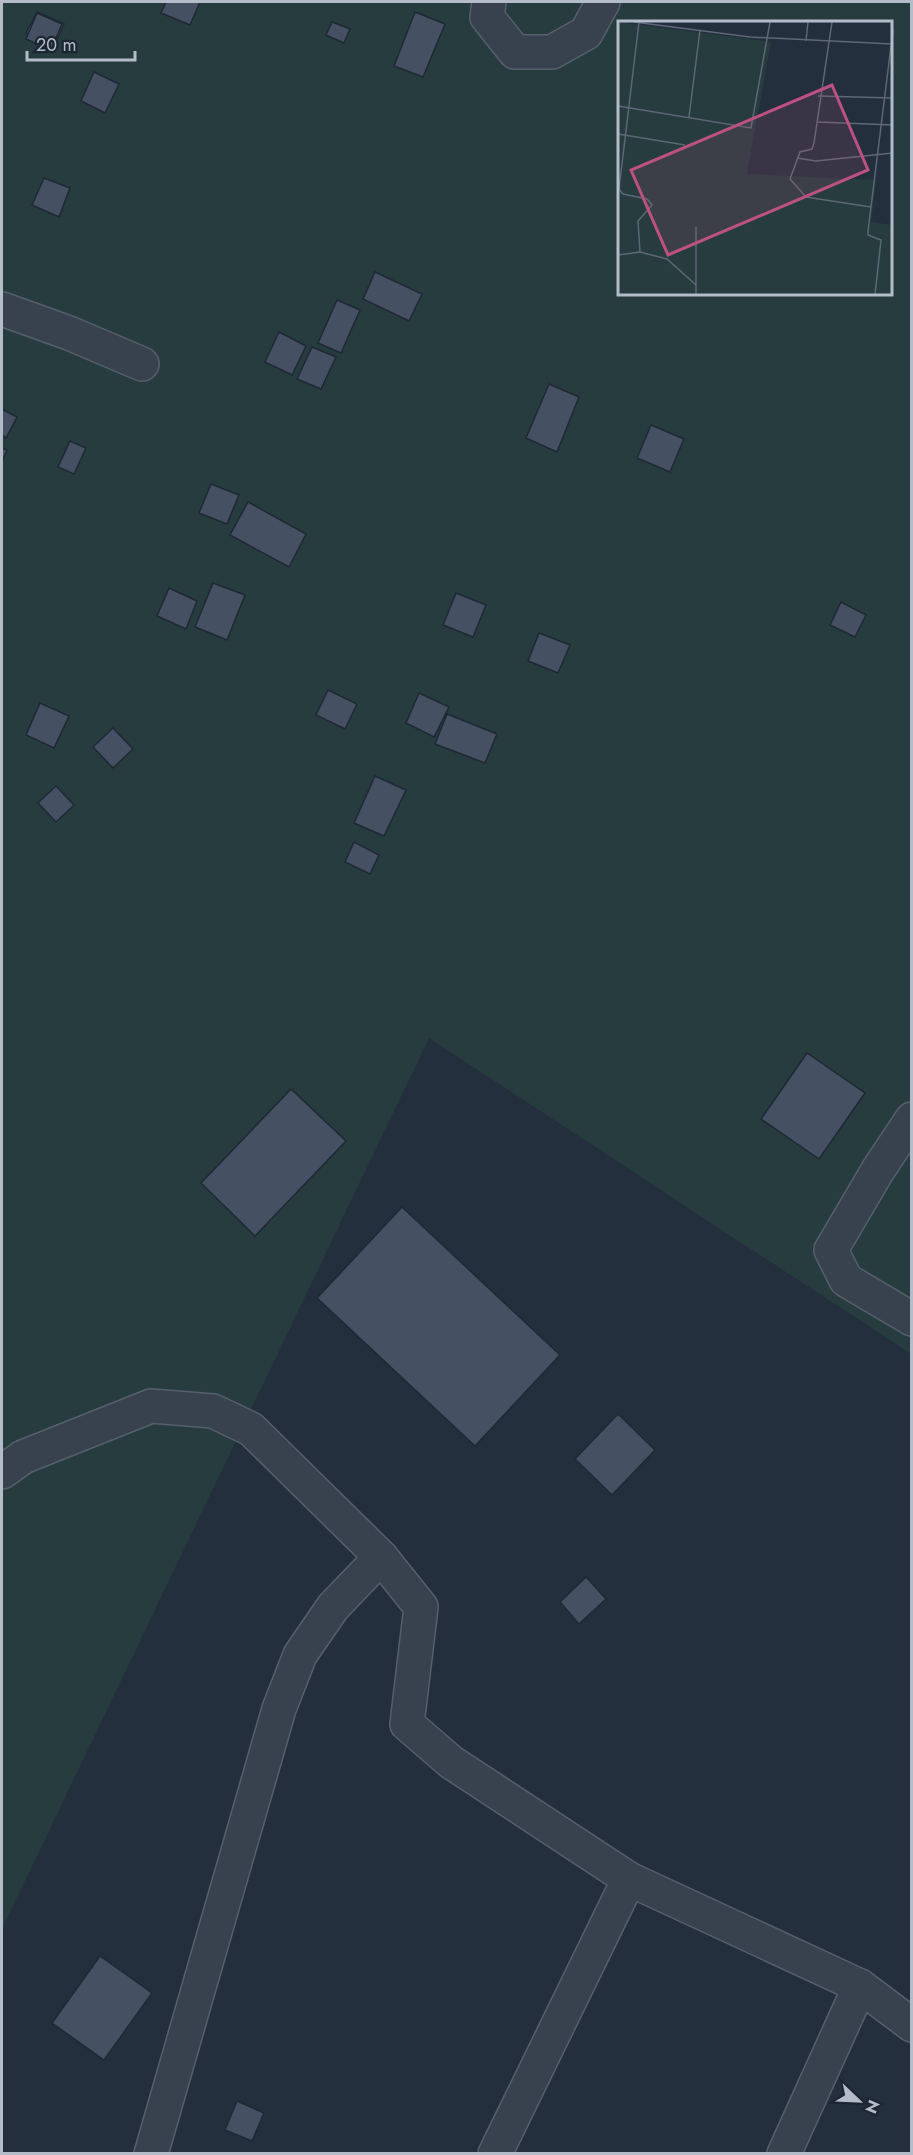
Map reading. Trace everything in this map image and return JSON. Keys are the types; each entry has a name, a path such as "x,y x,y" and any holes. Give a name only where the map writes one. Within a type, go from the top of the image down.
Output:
{"street":[{"path":"489,2 487,17 515,52 552,52 586,33 603,2"},
{"path":"2,309 69,333 142,364"},
{"path":"912,1119 878,1170 831,1250 846,1280 912,1320"},
{"path":"2,1472 23,1457 151,1406 213,1411 251,1429 381,1557 421,1607 407,1724 451,1762 629,1879 860,1986 912,2025"},
{"path":"151,2154 279,1709 300,1655 333,1607 381,1557"},
{"path":"495,2154 629,1879"},
{"path":"784,2154 860,1986"}],"green space":[{"path":"2,2 911,2 911,1354 429,1038 2,1929"}],"building":[{"path":"166,2 200,2 190,25 161,13"},
{"path":"37,12 64,24 54,46 26,33"},
{"path":"415,12 445,24 423,77 394,66"},
{"path":"37,13 62,24 51,50 26,39"},
{"path":"332,22 350,29 344,43 326,35"},
{"path":"94,72 119,84 105,113 81,101"},
{"path":"44,178 70,188 59,217 32,205"},
{"path":"375,272 422,294 409,321 363,299"},
{"path":"337,300 360,310 341,353 318,343"},
{"path":"279,332 306,346 292,375 265,362"},
{"path":"312,347 336,357 321,389 297,379"},
{"path":"549,384 579,397 557,452 526,438"},
{"path":"2,409 17,417 6,438 2,435"},
{"path":"651,425 684,439 670,472 637,458"},
{"path":"70,441 86,448 74,474 58,467"},
{"path":"2,448 7,450 2,462"},
{"path":"211,484 239,495 227,524 199,513"},
{"path":"248,502 306,534 289,567 230,535"},
{"path":"213,583 245,595 227,640 195,627"},
{"path":"169,588 197,601 186,629 157,616"},
{"path":"456,593 486,605 473,637 443,625"},
{"path":"841,602 866,615 855,637 830,625"},
{"path":"539,633 570,645 558,673 528,661"},
{"path":"328,690 357,704 345,729 316,715"},
{"path":"419,693 449,707 434,737 406,723"},
{"path":"40,703 69,716 54,748 26,735"},
{"path":"447,714 497,734 485,763 435,744"},
{"path":"113,728 133,749 113,768 93,747"},
{"path":"375,776 406,790 384,836 354,823"},
{"path":"56,786 74,805 56,822 38,803"},
{"path":"354,842 379,855 370,874 345,862"},
{"path":"807,1053 865,1093 819,1159 761,1119"},
{"path":"291,1089 346,1141 255,1236 201,1183"},
{"path":"402,1207 560,1355 475,1446 317,1298"},
{"path":"618,1414 655,1450 612,1495 575,1459"},
{"path":"586,1577 606,1599 579,1624 560,1602"},
{"path":"100,1956 152,1993 104,2060 52,2023"},
{"path":"237,2101 264,2113 252,2141 225,2130"}]}
